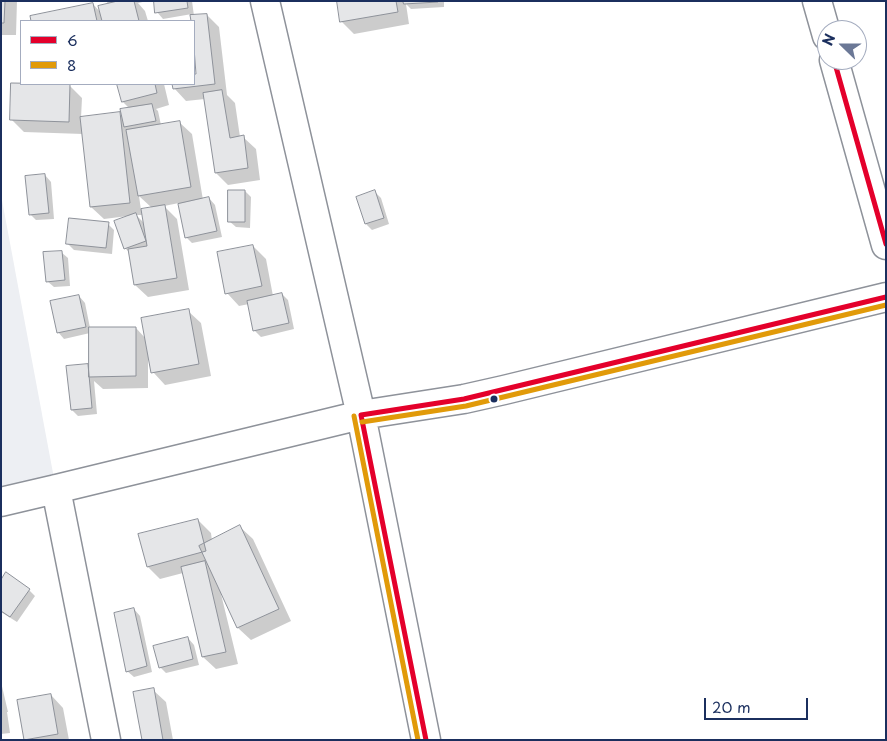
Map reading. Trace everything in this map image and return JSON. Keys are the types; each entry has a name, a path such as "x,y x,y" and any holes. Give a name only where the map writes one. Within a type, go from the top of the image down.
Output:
{"street":[{"path":"265,1 361,415 426,740"},
{"path":"817,1 822,20"},
{"path":"837,70 886,245"},
{"path":"1,502 361,415 472,397 886,296"},
{"path":"56,490 106,740"}],"shaded area":[{"path":"1,195 56,489 1,502"}],"building":[{"path":"1,1 5,1 4,23 1,23"},
{"path":"118,1 134,1 139,20 102,20 98,6"},
{"path":"154,1 187,1 188,8 155,13"},
{"path":"337,1 396,1 398,12 340,22"},
{"path":"403,1 438,1 438,2 404,4"},
{"path":"93,3 97,20 31,20 30,16"},
{"path":"207,14 215,84 173,89 172,85 195,85 195,20 191,20 190,15"},
{"path":"11,83 20,83 20,85 70,85 69,122 10,120"},
{"path":"117,85 155,85 157,93 122,102"},
{"path":"222,90 230,138 244,135 248,168 215,173 203,93"},
{"path":"152,104 156,121 124,127 120,109"},
{"path":"120,112 130,203 90,207 80,117"},
{"path":"180,121 191,187 138,196 126,130"},
{"path":"45,174 49,213 29,215 25,176"},
{"path":"228,190 245,190 245,222 228,222"},
{"path":"375,190 384,218 365,224 356,197"},
{"path":"209,197 217,231 185,238 178,204"},
{"path":"165,205 177,278 134,285 128,249 147,246 141,209"},
{"path":"136,213 146,241 124,249 114,221"},
{"path":"69,218 109,222 106,248 66,244"},
{"path":"253,245 262,286 225,294 217,252"},
{"path":"62,251 65,280 46,282 43,252"},
{"path":"282,293 289,323 253,331 247,301"},
{"path":"79,295 86,327 57,333 50,301"},
{"path":"189,309 199,364 151,373 141,318"},
{"path":"89,327 136,327 136,376 89,377"},
{"path":"88,364 92,408 71,410 66,366"},
{"path":"198,519 206,551 147,567 138,534"},
{"path":"240,525 279,609 237,628 199,546"},
{"path":"205,561 226,652 202,657 181,567"},
{"path":"6,572 30,589 10,617 1,611 1,580"},
{"path":"134,608 147,666 126,672 114,613"},
{"path":"188,637 193,659 159,668 153,646"},
{"path":"154,688 163,740 142,740 133,692"},
{"path":"51,694 58,734 24,740 17,700"}],"transit line":[{"name":"6","path":"837,70 886,244"},
{"name":"6","path":"361,415 464,399 886,297"},
{"name":"8","path":"362,422 466,406 886,305"},
{"name":"6","path":"361,415 426,740"},
{"name":"8","path":"354,416 418,740"}]}
